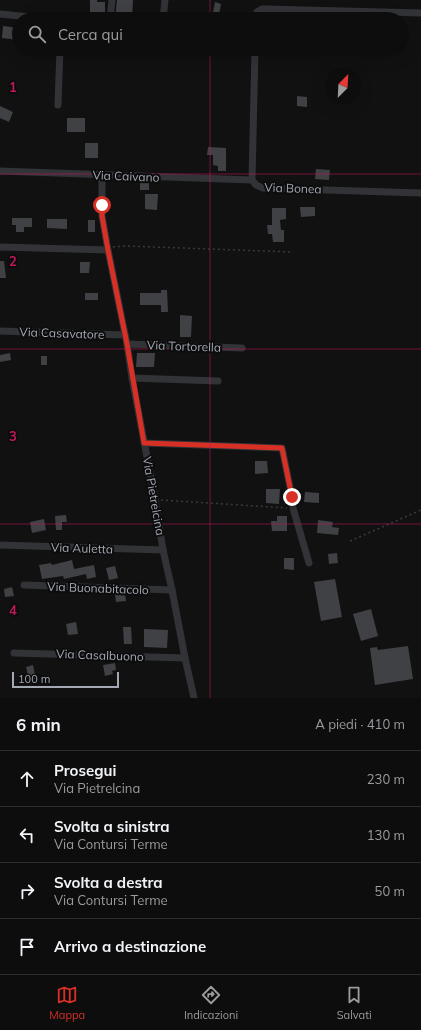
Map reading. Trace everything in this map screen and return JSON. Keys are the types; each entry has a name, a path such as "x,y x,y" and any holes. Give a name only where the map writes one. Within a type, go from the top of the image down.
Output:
{"street":[{"path":"111,12 112,0"},
{"path":"164,12 165,0"},
{"path":"257,12 262,9 382,12"},
{"path":"409,13 421,13"},
{"path":"0,14 12,15"},
{"path":"58,105 60,56"},
{"name":"Via Bonea","path":"255,56 252,180 256,185 263,188 421,193"},
{"name":"Via Caivano","path":"0,171 252,180"},
{"name":"Via Pietrelcina","path":"102,175 102,214 108,249 127,344 163,550 194,698"},
{"path":"0,247 108,249"},
{"name":"Via Casavatore","path":"0,331 125,335"},
{"name":"Via Tortorella","path":"127,344 242,348"},
{"path":"132,378 218,381"},
{"path":"144,443 282,448 293,508 309,563"},
{"name":"Via Auletta","path":"0,545 163,550"},
{"name":"Via Buonabitacolo","path":"24,586 172,590"},
{"name":"Via Casalbuono","path":"14,652 185,658"}],"path":[{"path":"108,249 126,246 293,252"},
{"path":"155,499 293,508"},
{"path":"350,542 421,510"}],"building":[{"path":"90,0 105,2 105,12 90,12"},
{"path":"117,0 133,0 132,12 116,12"},
{"path":"215,2 221,4 219,12 213,12"},
{"path":"3,26 12,27 12,39 2,38"},
{"path":"297,96 307,97 307,107 297,106"},
{"path":"0,106 13,112 9,122 0,118"},
{"path":"67,118 85,118 85,132 67,132"},
{"path":"85,143 98,143 98,158 85,158"},
{"path":"208,147 226,148 226,171 218,171 218,166 213,165 213,155 207,155"},
{"path":"316,169 330,170 329,180 315,179"},
{"path":"140,183 149,183 149,190 140,190"},
{"path":"145,194 158,194 157,210 145,209"},
{"path":"300,207 315,207 315,216 301,217"},
{"path":"272,208 286,208 286,219 280,220 281,230 284,230 284,242 273,242 272,234 268,234 267,225 272,225"},
{"path":"12,218 32,218 32,227 24,227 24,232 16,232 16,225 12,225"},
{"path":"47,219 67,219 67,229 47,228"},
{"path":"88,220 95,220 95,232 88,232"},
{"path":"0,261 4,261 6,278 0,278"},
{"path":"80,262 90,262 89,273 80,273"},
{"path":"161,290 167,290 168,312 161,312 161,305 140,305 140,293 161,293"},
{"path":"85,293 98,293 98,300 85,300"},
{"path":"180,315 192,316 191,337 180,337"},
{"path":"10,353 11,360 0,362 0,355"},
{"path":"137,353 155,353 154,367 136,367"},
{"path":"41,356 47,356 47,365 41,365"},
{"path":"255,461 267,461 268,473 255,474"},
{"path":"266,489 280,489 279,504 266,503"},
{"path":"305,492 319,493 319,503 304,502"},
{"path":"66,515 67,522 62,522 62,530 56,530 55,516"},
{"path":"277,516 287,516 287,531 272,531 271,521 277,521"},
{"path":"44,519 46,530 32,533 30,522"},
{"path":"318,520 333,522 332,527 339,528 338,535 317,533"},
{"path":"337,553 338,563 329,564 328,554"},
{"path":"284,558 294,558 294,570 284,569"},
{"path":"72,560 74,569 94,565 96,577 87,579 86,574 64,579 63,576 42,579 39,565 51,563 52,565"},
{"path":"115,566 118,578 109,580 106,568"},
{"path":"335,579 342,617 321,621 314,582"},
{"path":"12,587 14,596 5,597 4,589"},
{"path":"125,593 126,601 116,602 115,594"},
{"path":"371,609 378,636 361,641 353,614"},
{"path":"76,622 78,634 68,635 66,624"},
{"path":"123,627 131,627 132,644 124,644"},
{"path":"144,629 168,630 167,648 144,647"},
{"path":"408,646 413,679 375,685 370,648 377,647 378,650"},
{"path":"115,663 116,670 112,671 113,674 105,676 103,665"},
{"path":"33,665 36,679 29,680 26,667"}],"route":[{"path":"102,205 102,216 127,344 144,443 282,448 292,497"}]}
